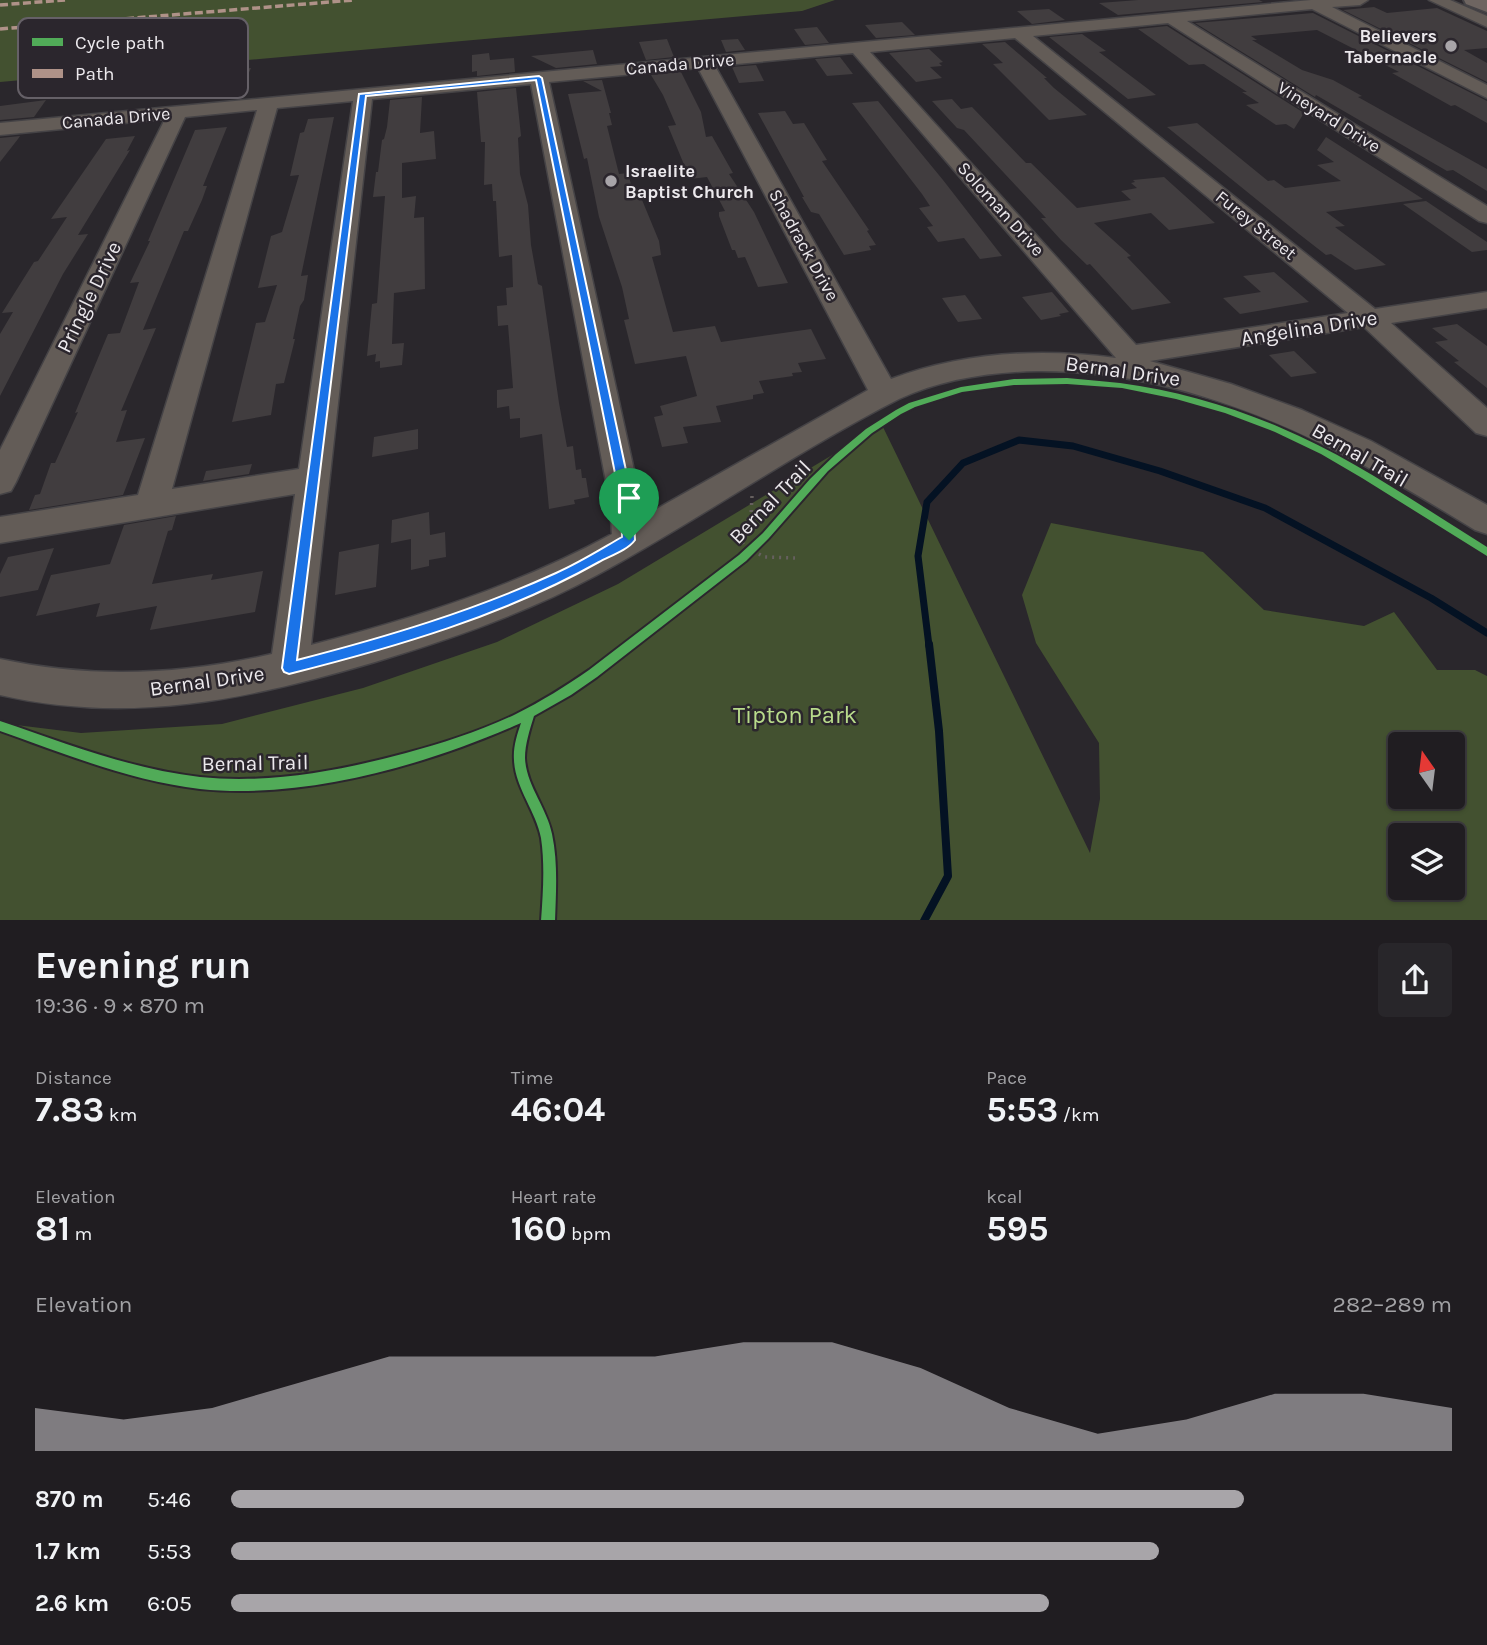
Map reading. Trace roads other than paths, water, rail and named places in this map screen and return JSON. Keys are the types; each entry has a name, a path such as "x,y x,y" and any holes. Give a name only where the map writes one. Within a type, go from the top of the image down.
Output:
{"main road":[{"path":"1468,6 1487,7"}],"street":[{"name":"Canada Drive","path":"0,129 1360,0"},
{"path":"1437,0 1468,6 1487,22"},
{"path":"1321,2 1487,92"},
{"name":"Vineyard Drive","path":"1171,18 1487,216"},
{"name":"Furey Street","path":"1018,32 1371,319 1487,425"},
{"name":"Soloman Drive","path":"857,47 1137,363"},
{"name":"Shadrack Drive","path":"704,62 884,392"},
{"path":"539,78 627,503 629,540"},
{"path":"289,668 363,94"},
{"path":"151,505 269,103"},
{"name":"Pringle Drive","path":"0,482 178,112"},
{"name":"Angelina Drive","path":"1137,363 1487,300"},
{"name":"Bernal Drive","path":"0,677 71,689 143,691 216,683 378,645 480,611 564,576 737,480 884,392 931,376 977,367 1059,361 1137,363 1270,407 1341,438 1487,521"},
{"path":"0,530 313,479"}],"waterway":[{"path":"929,646 918,556 927,502 963,463 1019,440 1073,446 1160,471 1265,508 1431,598 1487,633"},
{"path":"925,920 948,876 939,731 929,644"}],"place":[{"name":"Believers Tabernacle","path":"1451,46"},
{"name":"Israelite Baptist Church","path":"611,181"}],"park label":[{"name":"Tipton Park","path":"795,715"}]}
